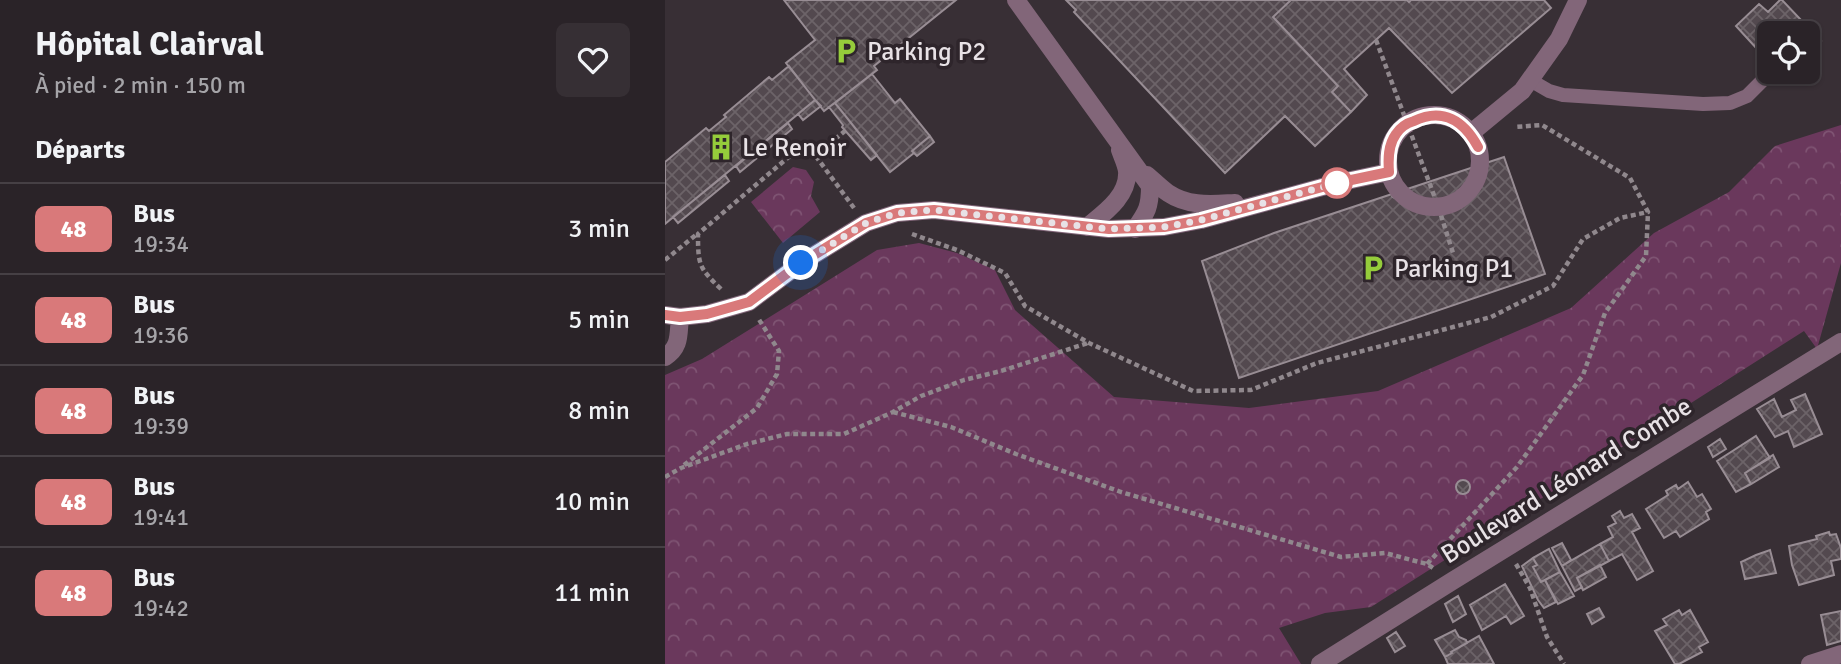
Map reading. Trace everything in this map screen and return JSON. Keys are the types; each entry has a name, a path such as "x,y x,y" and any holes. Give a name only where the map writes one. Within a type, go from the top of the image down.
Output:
{"street":[{"path":"1016,0 1150,186 1148,211 1135,229"},
{"path":"1471,133 1526,85 1559,39 1575,1"},
{"path":"1423,116 1443,116 1458,122 1471,133 1478,147 1480,166 1475,182 1467,193 1439,210 1416,204 1399,193 1389,172 1388,152 1396,134 1406,124 1423,116"},
{"path":"1087,227 1107,211 1123,192 1127,171 1115,138"},
{"path":"1139,168 1168,193 1186,202 1206,204 1267,201"},
{"path":"665,356 677,346 672,316 707,314 749,302 801,263 866,223 897,213 934,210 1109,229 1164,227 1389,172"},
{"name":"Boulevard Léonard Combe","path":"1320,664 1841,342"},
{"path":"1810,664 1841,654"}],"lane":[{"path":"1526,85 1563,95 1730,103 1747,96 1759,84"}],"path":[{"path":"1376,40 1453,253"},
{"path":"1427,564 1517,467 1583,375 1605,313 1646,256 1648,212 1630,178 1542,125 1516,125"},
{"path":"815,155 845,131"},
{"path":"665,260 797,150 815,155 866,223"},
{"path":"1392,195 1414,208 1439,210"},
{"path":"897,213 913,235 957,250 1005,273 1024,306 1089,343 1193,391 1251,390 1317,363 1491,317 1553,286 1583,239 1620,218 1648,212"},
{"path":"698,234 702,271 728,297 741,305"},
{"path":"665,477 681,468 757,408 777,374 779,351 761,324"},
{"path":"681,468 747,444 787,434 844,434 921,397 964,380 1089,343"},
{"path":"893,411 951,427 1121,492 1341,557 1385,553 1427,564 1454,580"},
{"path":"1507,547 1530,588 1547,637 1564,664"}],"green space":[{"path":"1841,125 1841,263 1817,349 1804,331 1371,607 1325,613 1279,628 1301,664 665,664 665,375 702,359 877,250 919,243 957,253 995,270 1015,310 1114,397 1249,408 1378,391 1571,308 1654,233 1729,192 1775,146"},
{"path":"793,167 806,170 814,182 811,196 820,212 783,243 751,202"}],"building":[{"name":"Parking P2","path":"784,0 956,0 874,66 877,70 824,111 786,63 815,40"},
{"path":"1066,0 1291,0 1273,17 1338,86 1332,92 1351,112 1315,146 1285,116 1225,173 1074,12 1076,10"},
{"path":"1291,0 1544,0 1551,8 1452,93 1389,28 1344,69 1367,95 1351,112 1332,92 1338,86 1273,17"},
{"path":"1782,0 1802,21 1757,21 1757,49 1736,26 1759,4 1768,12"},
{"name":"Le Renoir","path":"789,66 815,100 665,224 665,162 706,128 709,131 769,77 772,80"},
{"path":"872,74 895,103 900,99 930,136 890,172 835,103"},
{"path":"815,100 821,106 803,120 798,114"},
{"path":"835,103 877,155 871,160 842,127 829,107"},
{"path":"788,123 792,129 740,172 736,166"},
{"path":"930,136 934,142 917,156 912,151"},
{"name":"Parking P1","path":"1504,157 1545,274 1239,378 1202,261 1274,233"},
{"path":"725,175 729,181 678,223 673,217"},
{"path":"1805,394 1822,434 1794,447 1788,431 1775,437 1757,409 1774,399 1782,417 1796,410 1791,400"},
{"path":"1756,436 1770,458 1745,473 1751,484 1736,492 1717,461"},
{"path":"1720,439 1726,449 1713,457 1708,447"},
{"path":"1773,455 1779,467 1751,484 1745,473"},
{"path":"1460,480 1466,480 1470,487 1466,494 1460,494 1456,490 1456,484"},
{"path":"1688,482 1697,497 1702,494 1711,509 1706,512 1709,519 1680,537 1676,531 1664,538 1646,509 1668,495 1666,491 1676,485 1678,489"},
{"path":"1620,511 1624,518 1632,514 1640,528 1632,532 1653,571 1637,580 1622,554 1609,561 1600,544 1613,537 1608,527 1616,523 1612,516"},
{"path":"1829,532 1830,535 1836,534 1841,548 1841,559 1831,561 1834,575 1799,585 1789,546 1817,539 1816,536"},
{"path":"1562,543 1571,560 1562,566 1552,548"},
{"path":"1600,544 1609,561 1577,578 1582,587 1575,591 1562,566"},
{"path":"1549,549 1560,572 1541,582 1533,567 1537,565 1533,558"},
{"path":"1770,550 1776,573 1745,579 1741,562"},
{"path":"1533,558 1537,565 1533,567 1541,582 1545,580 1556,602 1544,608 1522,566"},
{"path":"1600,565 1606,577 1583,590 1577,578"},
{"path":"1560,572 1574,596 1558,604 1545,580"},
{"path":"1505,584 1524,616 1511,624 1506,616 1482,630 1470,605"},
{"path":"1458,596 1466,614 1453,622 1445,604"},
{"path":"1599,608 1604,617 1592,624 1587,614"},
{"path":"1679,610 1682,615 1690,610 1708,642 1699,647 1702,652 1675,664 1655,631 1667,625 1663,619"},
{"path":"1841,611 1841,641 1827,645 1821,615"},
{"path":"1455,630 1467,643 1445,657 1435,640"},
{"path":"1396,632 1405,646 1395,652 1387,638"},
{"path":"1479,636 1494,664 1448,664 1445,657"}],"bus line":[{"name":"48","path":"665,315 680,317 707,314 749,302 801,263 866,223 897,213 934,210 1109,229 1164,227 1389,172 1388,152 1396,134 1406,124 1423,116 1443,116 1458,122 1471,133 1478,147"}],"place":[{"name":"Parking P2","path":"846,51"},
{"name":"Le Renoir","path":"721,147"},
{"name":"Parking P1","path":"1373,268"}],"route":[{"path":"801,263 866,223 897,213 934,210 1109,229 1135,229 1201,220 1337,183"}]}
